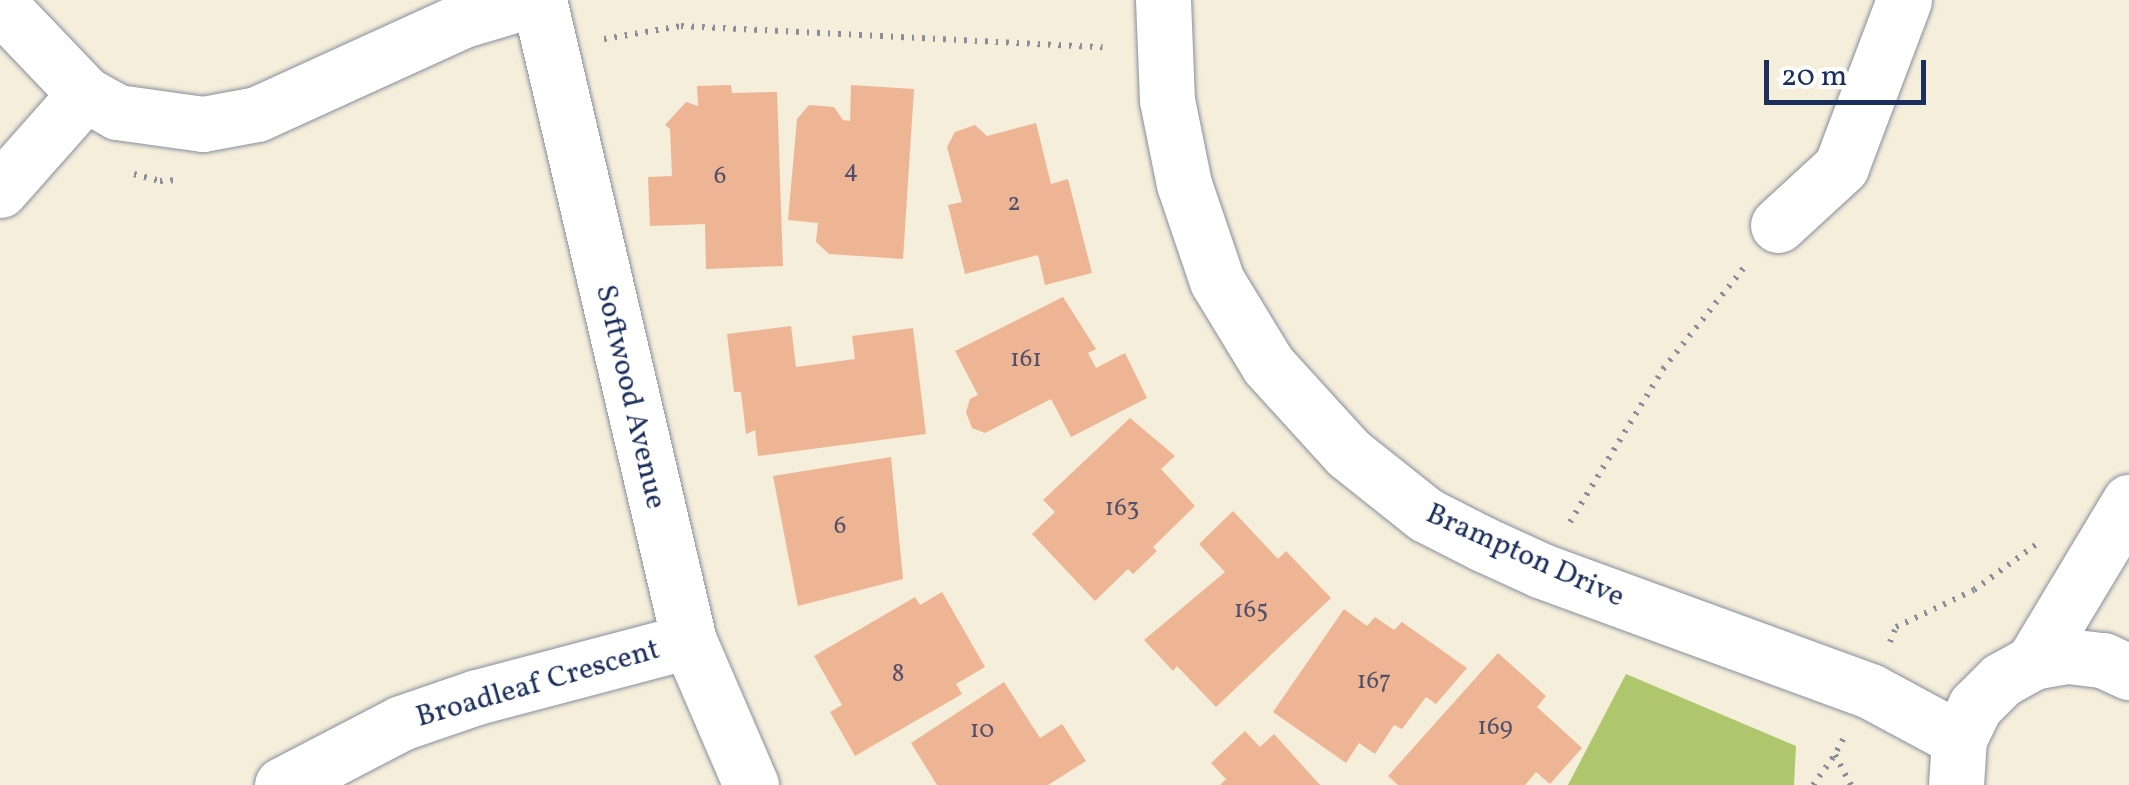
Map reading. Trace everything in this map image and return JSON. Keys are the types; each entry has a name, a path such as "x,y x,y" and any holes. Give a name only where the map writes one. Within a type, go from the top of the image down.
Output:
{"street":[{"path":"0,5 85,94 117,112 203,124 258,114 464,20 531,0"},
{"name":"Softwood Avenue","path":"539,0 689,642 752,785"},
{"name":"Brampton Drive","path":"1163,0 1167,100 1184,184 1217,280 1268,364 1310,415 1387,488 1426,514 1542,570 1870,692 1958,762"},
{"path":"1778,225 1841,167 1904,0"},
{"path":"0,190 85,94"},
{"path":"2032,662 2129,502"},
{"name":"Broadleaf Crescent","path":"282,785 400,723 476,697 689,642"},
{"path":"1958,762 1975,706 2000,680 2032,662 2068,656 2104,660 2129,672"}],"path":[{"path":"1542,570 1663,369 1778,225"},
{"path":"1813,785 1870,692 1896,627 1974,590 2052,531"},
{"path":"1834,755 1851,785"}],"green space":[{"path":"1626,674 1796,746 1794,785 1568,785"}],"building":[{"path":"731,85 732,93 777,92 783,266 706,269 705,224 650,226 648,177 672,176 670,129 665,125 686,102 698,106 697,86"},
{"path":"851,85 914,89 903,259 829,254 816,242 818,223 788,220 797,119 809,105 834,107 843,120 850,121"},
{"path":"1036,123 1051,184 1068,179 1092,273 1045,285 1038,255 965,274 948,205 962,202 947,147 955,132 975,125 987,136"},
{"path":"1063,297 1096,349 1088,353 1096,368 1125,353 1147,398 1071,437 1051,399 985,433 972,428 966,412 970,399 978,395 955,351"},
{"path":"791,326 796,367 855,359 852,336 913,328 926,434 758,456 755,430 746,434 741,392 734,392 727,334"},
{"path":"1130,418 1175,456 1161,469 1195,506 1153,547 1157,551 1133,574 1128,569 1095,601 1032,534 1055,512 1043,500"},
{"path":"891,457 903,579 798,606 773,476"},
{"path":"1233,511 1278,559 1286,551 1331,598 1216,707 1177,666 1173,671 1144,640 1225,572 1199,544"},
{"path":"942,592 985,667 956,684 962,694 855,756 830,712 842,705 814,656 915,597 920,605"},
{"path":"1344,609 1367,626 1375,617 1394,630 1402,622 1467,668 1436,704 1426,697 1402,729 1394,725 1375,754 1359,743 1346,763 1273,712"},
{"path":"1498,653 1546,696 1537,707 1582,748 1550,784 1536,772 1525,785 1398,785 1388,776"},
{"path":"1004,682 1040,738 1062,724 1086,761 1048,785 937,785 911,743"},
{"path":"1245,731 1260,747 1274,734 1320,785 1220,785 1226,779 1211,763"}]}
